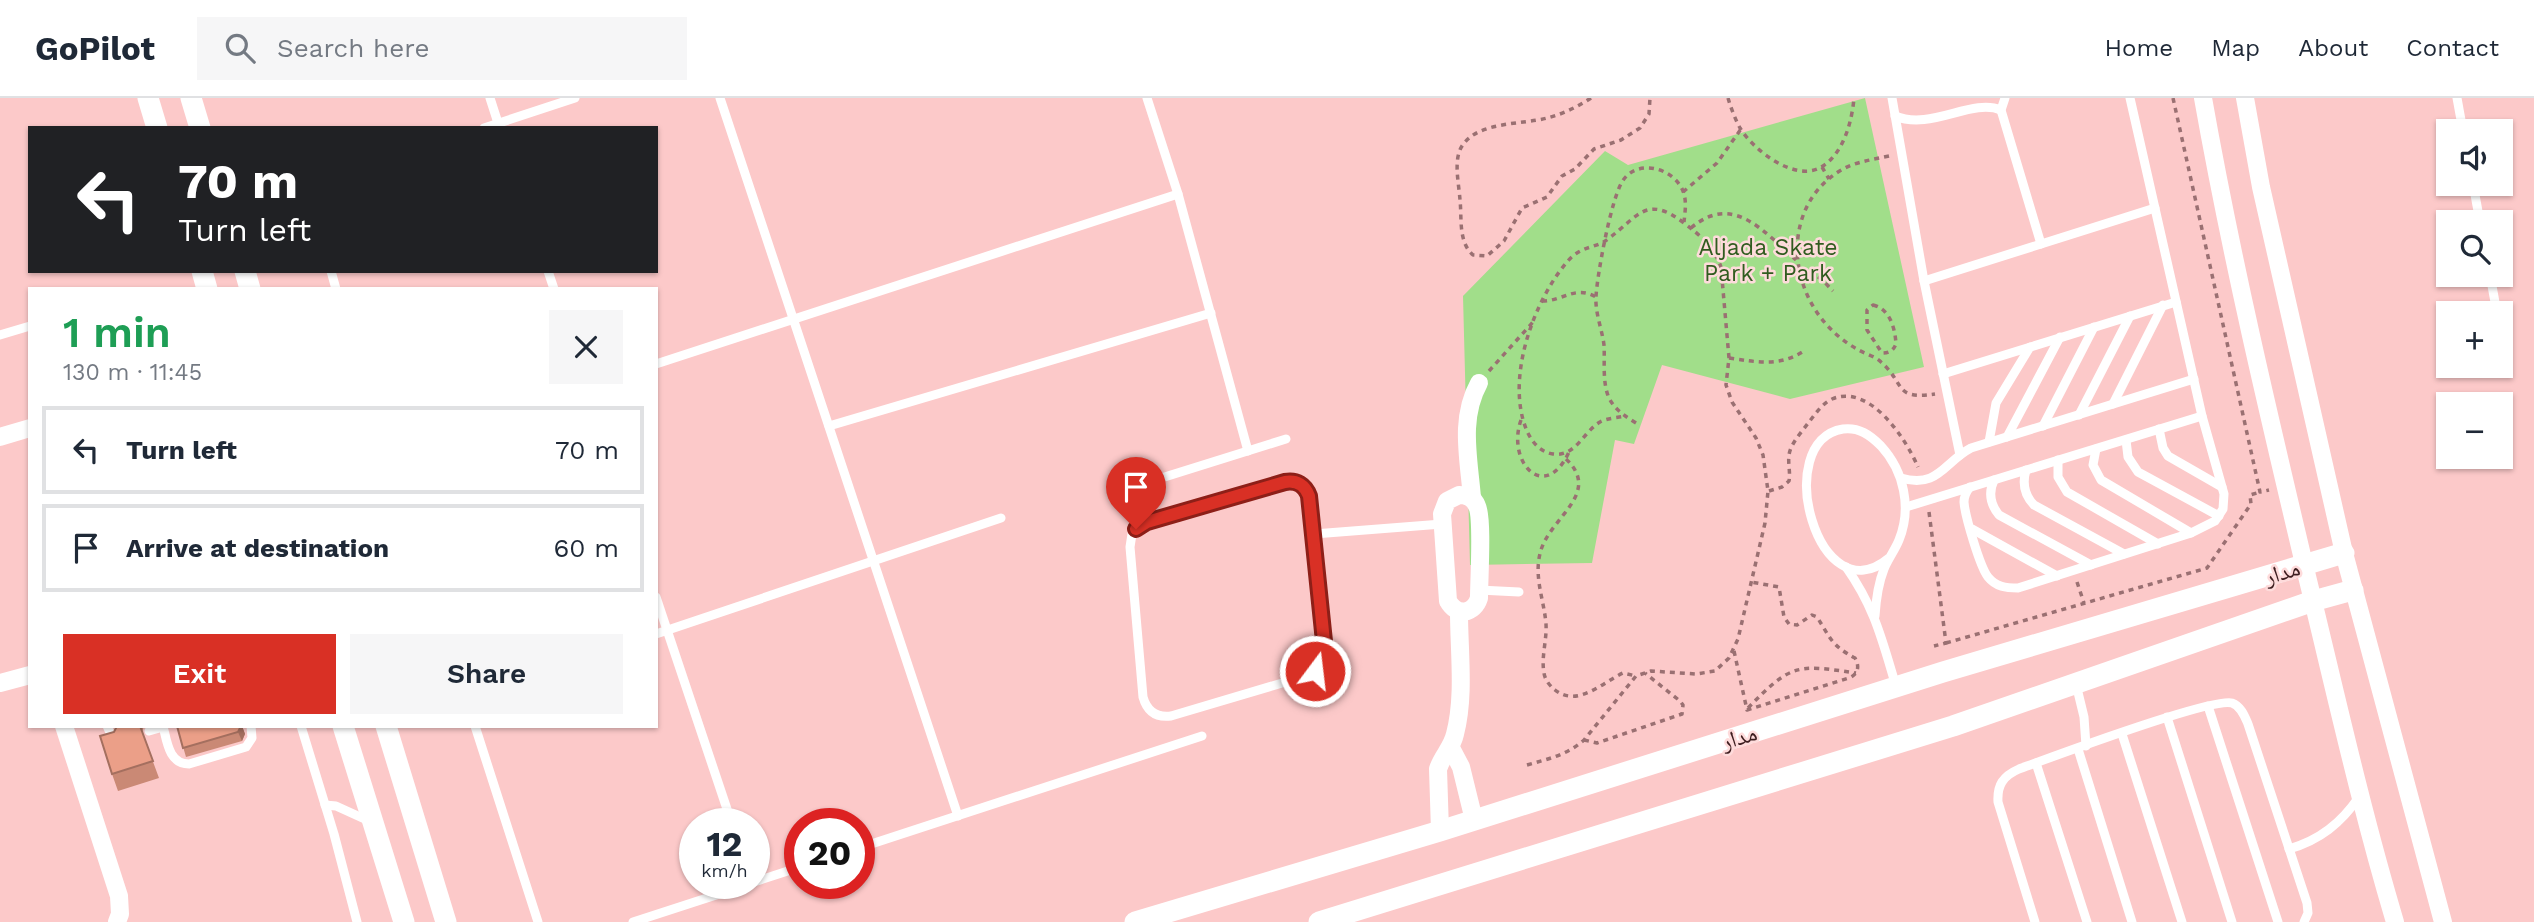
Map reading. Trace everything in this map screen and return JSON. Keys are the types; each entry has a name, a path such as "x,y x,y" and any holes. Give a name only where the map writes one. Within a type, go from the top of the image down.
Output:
{"street":[{"path":"148,98 156,126"},
{"path":"191,98 199,126"},
{"path":"2203,98 2218,186 2285,487 2360,797 2395,922"},
{"path":"2245,98 2261,187 2344,553 2443,922"},
{"path":"1472,498 1459,495 1447,501 1443,508 1448,601 1450,606 1459,612 1475,608 1479,597 1479,510 1472,498 1466,422 1468,409 1479,383"},
{"path":"0,437 28,429"},
{"name":"مدار","path":"1135,922 1440,831 1943,672 2344,553"},
{"name":"مدار","path":"1319,922 1940,731 2313,601 2353,590"},
{"path":"1440,831 1438,769 1451,748 1459,706 1459,612"},
{"path":"0,683 28,676"},
{"path":"65,728 119,896 121,905 117,922"},
{"path":"344,728 404,922"},
{"path":"387,728 446,922"},
{"path":"1451,748 1461,767 1474,820"}],"lane":[{"path":"490,98 499,125 575,98"},
{"path":"720,98 958,816"},
{"path":"1147,98 1178,194 1248,451"},
{"path":"1892,98 1924,281 1960,455"},
{"path":"2001,110 2005,98"},
{"path":"2457,98 2461,119"},
{"path":"1895,116 1916,120 1978,100 1991,102 2001,110 2042,244"},
{"path":"1969,487 1964,501 1982,565 1987,576 2006,588 2018,588 2191,533 2209,525 2219,516 2224,502 2222,487 2202,416 2131,101"},
{"path":"658,363 1178,194"},
{"path":"1924,281 2155,208"},
{"path":"1943,374 2176,302"},
{"path":"2113,404 2163,305"},
{"path":"829,426 1211,313"},
{"path":"2079,415 2130,316"},
{"path":"0,335 28,327"},
{"path":"2043,426 2094,327"},
{"path":"2007,437 2060,337"},
{"path":"1989,442 1996,403 2030,347"},
{"path":"1901,478 1924,480 1937,476 1971,448 2194,379"},
{"path":"1906,507 2202,416"},
{"path":"1875,616 1877,592 1903,528 1906,507 1901,478 1884,449 1870,435 1854,429 1837,431 1817,447 1812,459 1806,486 1808,513 1812,526 1826,549 1846,567 1875,616 1896,688"},
{"path":"2159,429 2159,439 2168,456 2222,487"},
{"path":"1155,480 1286,439"},
{"path":"2126,440 2128,457 2138,472 2219,516"},
{"path":"2096,449 2093,465 2101,480 2191,533"},
{"path":"2058,460 2058,477 2067,492 2158,544"},
{"path":"2026,470 2023,485 2034,505 2124,554"},
{"path":"1291,481 1297,482 1307,491 1314,534 1325,651 1320,666 1309,675 1171,716 1163,717 1150,711 1143,697 1130,547 1132,534 1136,529 1147,522 1291,481"},
{"path":"1994,481 1990,495 1999,515 2091,565"},
{"path":"658,633 1001,518"},
{"path":"1314,534 1443,524"},
{"path":"1972,529 2057,576"},
{"path":"1846,567 1874,568 1889,558"},
{"path":"1479,590 1519,592"},
{"path":"658,603 727,808"},
{"path":"2076,684 2084,717 2082,747 2132,922"},
{"path":"2035,922 1998,802 2001,781 2009,773 2167,717 2231,703 2244,715 2307,903 2308,914 2304,922"},
{"path":"2208,706 2278,922"},
{"path":"2167,717 2232,922"},
{"path":"108,728 111,737 118,740"},
{"path":"149,731 160,728"},
{"path":"163,728 175,760 181,764 246,747 252,738 251,728"},
{"path":"302,728 357,922"},
{"path":"476,728 538,922"},
{"path":"2122,734 2182,922"},
{"path":"875,843 1202,736"},
{"path":"2036,763 2087,922"},
{"path":"2289,849 2313,841 2331,829 2347,815 2360,797"},
{"path":"325,805 336,806 373,823"},
{"path":"633,922 703,899"}],"path":[{"path":"1591,98 1548,118 1485,129 1462,146 1458,155 1458,169 1463,241 1473,255 1487,256 1497,249 1522,208 1547,197 1562,176 1576,169 1594,149 1621,140 1640,128 1649,114 1650,98"},
{"path":"1727,99 1749,140 1777,163 1791,169 1809,171 1822,167 1844,138 1852,116 1854,98"},
{"path":"2173,98 2260,492"},
{"path":"1683,192 1717,163 1741,129"},
{"path":"1902,153 1860,162 1829,179 1815,194 1802,219 1796,260 1812,303 1829,327 1850,345 1880,361 1908,394 1916,397 1947,392"},
{"path":"1822,167 1829,179"},
{"path":"1636,423 1614,406 1607,391 1596,297 1605,242 1623,180 1642,168 1663,171 1672,176 1686,202 1684,223"},
{"path":"1527,765 1564,754 1584,740 1636,676 1643,672 1706,674 1723,665 1738,639 1765,523 1768,491 1763,455 1756,438 1728,394 1726,375 1729,358 1721,267 1708,242 1668,211 1652,208 1635,215 1605,242 1589,246 1573,256 1542,301 1534,320 1519,380 1518,406 1531,440 1537,447 1552,454 1569,452"},
{"path":"1691,228 1712,215 1734,214 1754,224 1796,260"},
{"path":"1799,273 1810,272 1833,291"},
{"path":"1542,301 1580,291 1596,297"},
{"path":"1873,305 1886,313 1896,335 1894,348 1882,353 1870,337 1866,323 1867,310 1873,305"},
{"path":"1479,383 1534,320"},
{"path":"1729,358 1771,363 1783,362 1804,352"},
{"path":"1880,361 1882,353"},
{"path":"1768,491 1782,487 1789,481 1791,447 1819,410 1842,396 1868,403 1895,427 1909,446 1924,480"},
{"path":"1522,418 1517,438 1518,449 1526,469 1537,476 1550,475 1600,422 1625,416"},
{"path":"1566,459 1576,471 1578,494 1551,528 1538,560 1538,583 1546,628 1544,674 1547,681 1560,693 1576,696 1623,673 1636,676"},
{"path":"1934,646 2207,568 2251,504 2250,495 2285,487"},
{"path":"1928,500 1946,643"},
{"path":"2073,571 2084,603"},
{"path":"1746,710 1849,678 1856,673 1858,663 1855,658 1835,646 1817,617 1812,615 1797,625 1789,624 1784,617 1779,587 1751,582"},
{"path":"1734,649 1746,710"},
{"path":"1746,710 1773,682 1791,671 1809,667 1856,673"},
{"path":"1584,740 1597,743 1682,714 1681,701 1643,672"}],"green space":[{"name":"Aljada Skate Park + Park","path":"1865,98 1924,367 1790,399 1662,365 1634,444 1615,440 1592,563 1470,565 1463,296 1605,151 1628,165"}],"building":[{"path":"116,728 141,728 153,761 112,774 100,736 114,732"},
{"path":"178,728 240,728 238,732 183,748"}],"route":[{"path":"1136,529 1147,522 1285,482 1297,482 1303,486 1309,496 1325,651 1320,666 1315,671"}]}
